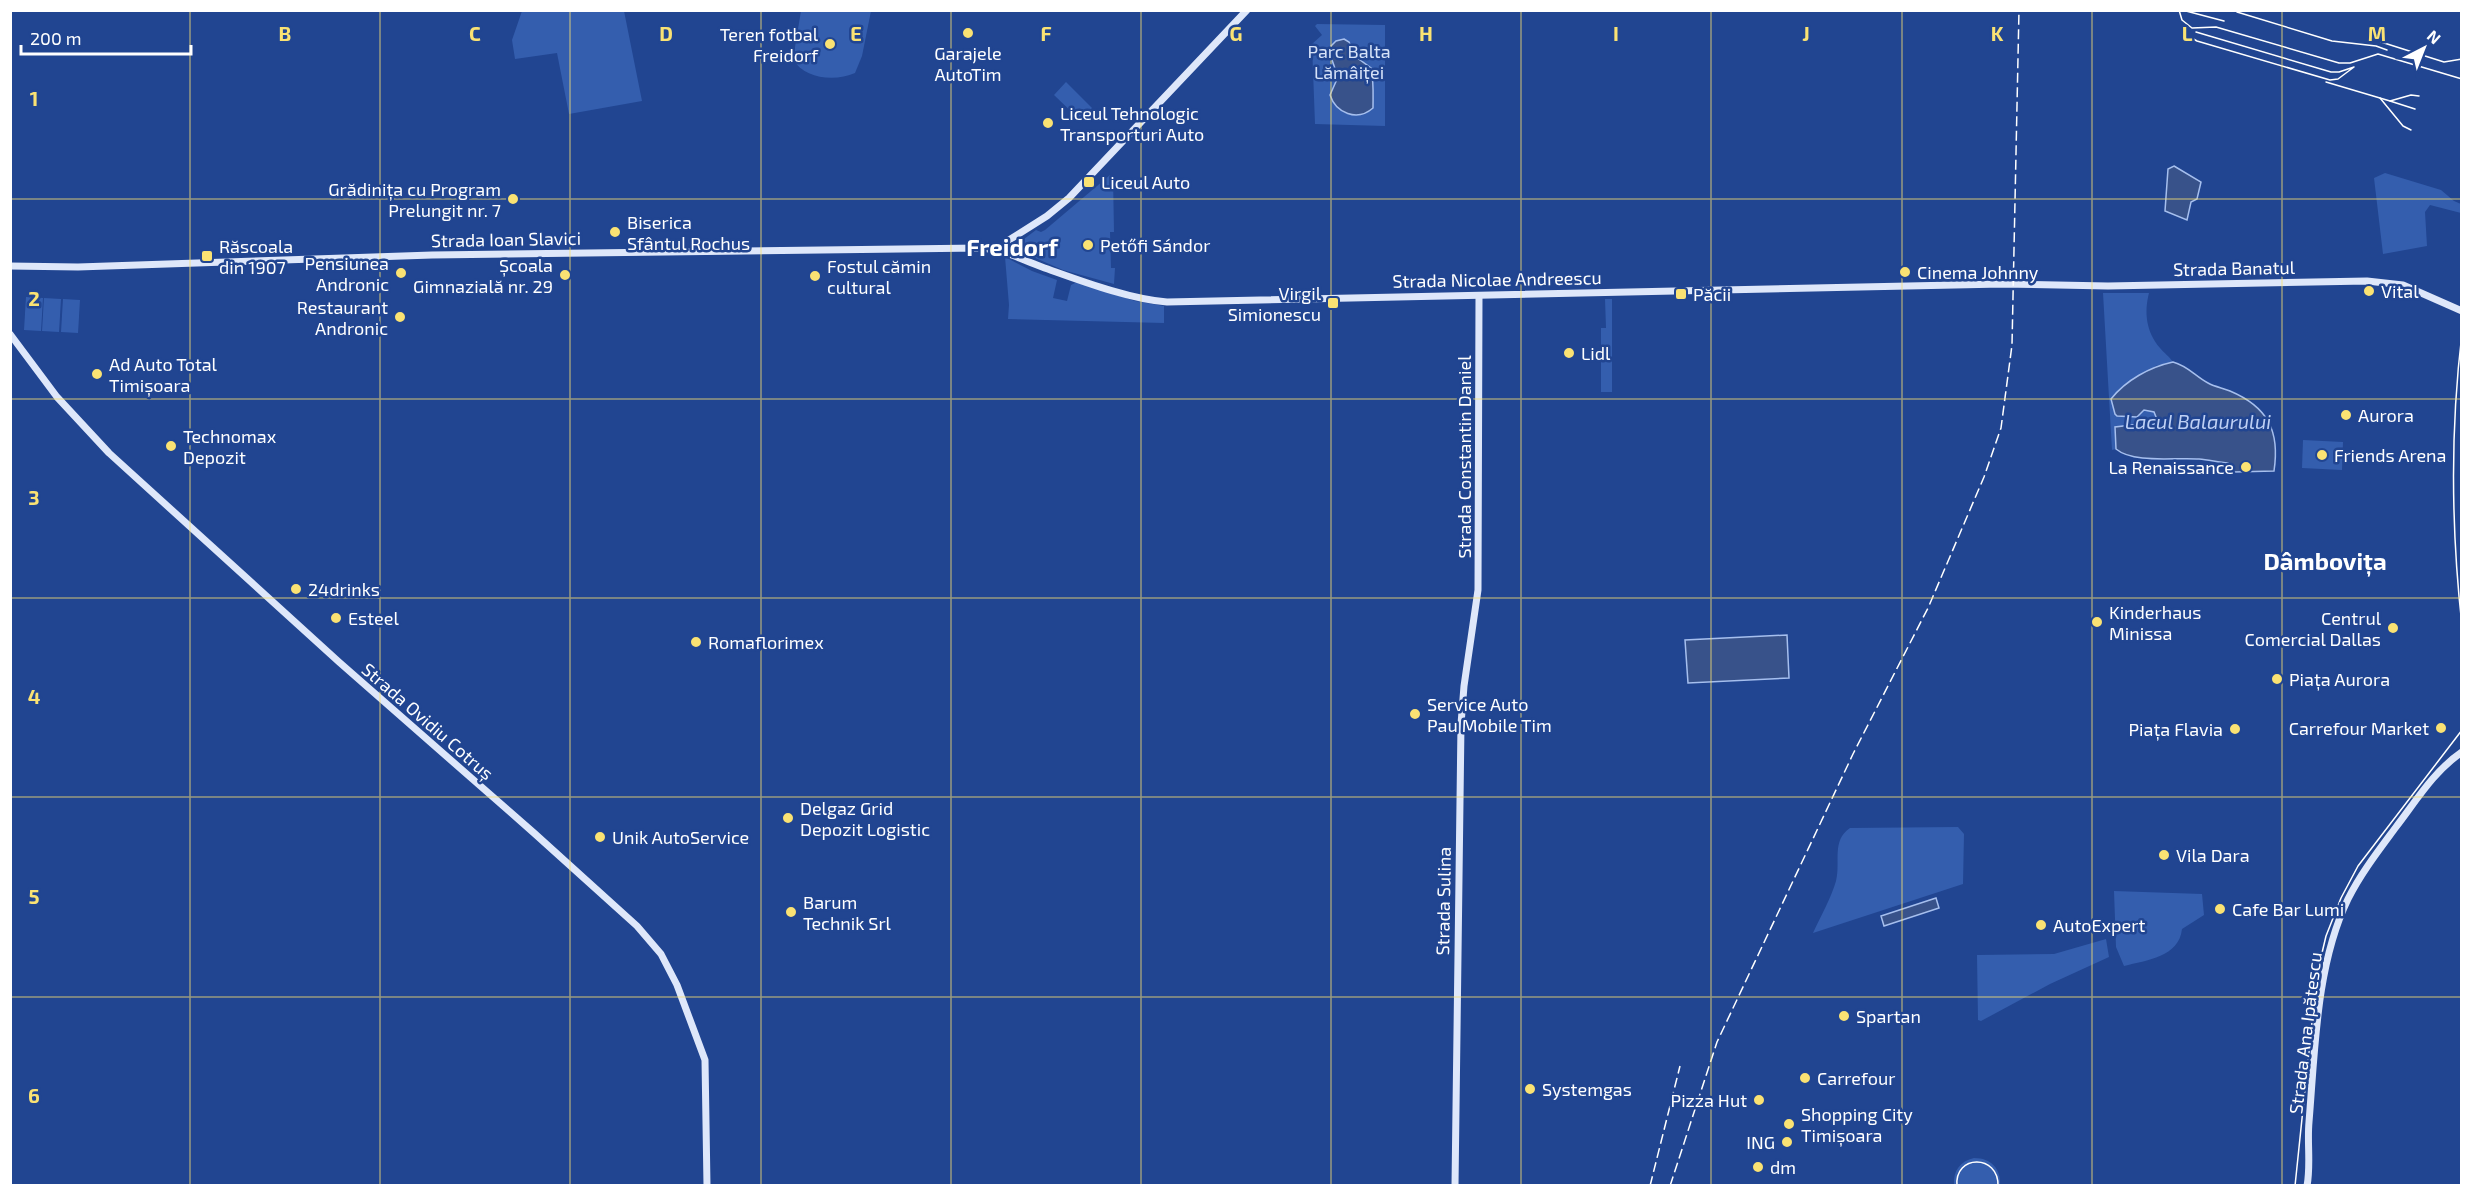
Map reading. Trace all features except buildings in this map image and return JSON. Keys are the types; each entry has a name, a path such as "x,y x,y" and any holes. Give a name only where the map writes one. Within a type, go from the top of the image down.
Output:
{"main road":[{"path":"1002,251 1009,240 1047,216 1069,198 1247,10"},
{"name":"Strada Ioan Slavici","path":"10,266 78,267 432,255 980,248 1002,251"},
{"name":"Strada Nicolae Andreescu","path":"1002,251 1062,274 1152,301 2001,284"},
{"name":"Strada Banatul","path":"2001,284 2108,286 2385,281 2414,289 2462,311"},
{"name":"Strada Constantin Daniel","path":"1474,618 1478,590 1479,296"},
{"name":"Strada Ovidiu Cotruș","path":"10,334 57,397 109,453 331,655 637,926 661,954 677,984 705,1060 707,1185"},
{"name":"Strada Sulina","path":"1455,1185 1461,724 1474,618"},
{"name":"Strada Ana Ipătescu","path":"2308,1184 2307,1144 2324,971 2333,938 2347,901 2360,878 2420,794 2445,766 2462,752"}],"green space":[{"path":"522,11 624,11 642,101 569,114 557,53 515,59 512,40"},
{"name":"Teren fotbal Freidorf","path":"801,11 871,11 862,56 855,73 829,78 812,75 798,66 793,59"},
{"name":"Parc Balta Lămâiței","path":"1317,24 1385,25 1385,126 1315,124 1312,44 1322,35 1315,26"},
{"path":"1066,82 1092,108 1080,120 1054,95"},
{"path":"2385,173 2441,190 2461,204 2461,213 2430,205 2425,212 2427,246 2383,254 2374,178"},
{"path":"1110,175 1113,176 1114,232 1110,232 1111,268 1115,268 1114,284 1063,270 1017,250 1016,245 1036,230 1041,232 1045,230"},
{"path":"1005,257 1032,271 1057,280 1053,298 1067,301 1071,285 1077,282 1135,301 1164,306 1164,323 1008,319"},
{"path":"2103,293 2149,293 2147,322 2149,329 2155,342 2173,362 2155,366 2117,416 2137,417 2143,410 2154,412 2159,422 2151,426 2115,427 2116,449 2112,450"},
{"path":"26,297 43,298 41,331 24,330"},
{"path":"44,298 61,299 59,332 42,331"},
{"path":"63,299 80,300 78,333 61,332"},
{"path":"1605,299 1612,299 1612,392 1601,392 1601,328 1606,328"},
{"name":"Friends Arena","path":"2303,440 2343,442 2342,470 2302,468"},
{"path":"1958,827 1964,834 1963,884 1813,933 1836,881 1840,839 1850,828"},
{"path":"2114,891 2202,894 2204,915 2182,929 2175,946 2168,951 2152,959 2124,966 2116,947"},
{"path":"2106,939 2109,957 2050,984 1981,1021 1978,1020 1977,955 2054,954"},
{"path":"1974,1158 1990,1162 1997,1169 2000,1185 1954,1185 1958,1167"}],"water":[{"path":"1344,39 1349,42 1356,57 1371,68 1373,108 1360,114 1348,114 1342,111 1330,95 1338,77 1331,57 1331,46 1336,41"},
{"path":"2174,166 2201,182 2197,199 2191,202 2187,220 2165,211 2168,169"},
{"name":"Lacul Balaurului","path":"2173,362 2211,384 2243,397 2262,413 2273,432 2274,471 2234,472 2228,463 2199,459 2133,457 2116,449 2115,427 2140,424 2151,426 2158,422 2154,412 2144,410 2137,417 2117,416 2111,399 2139,375"},
{"path":"1787,635 1789,678 1688,683 1685,640"},
{"path":"1936,898 1939,908 1884,926 1881,916"}],"tram line":[{"path":"2179,10 2182,20 2192,28 2216,27 2339,63 2350,63 2378,54 2462,79"},
{"path":"2186,11 2224,21"},
{"path":"2237,12 2332,41 2376,46 2387,50"},
{"path":"2190,37 2330,80 2338,79 2354,67 2331,72 2196,32"},
{"path":"2381,42 2444,62 2462,59"},
{"path":"2326,82 2390,101 2411,95 2419,96"},
{"path":"2380,98 2403,126 2411,130"},
{"path":"2390,101 2415,109"},
{"path":"2462,333 2455,407 2453,480 2462,626"},
{"path":"2295,1186 2317,974 2326,936 2341,898 2358,866 2462,730"},
{"path":"1957,1186 1962,1168 1977,1162 1992,1168 1998,1186"}],"railway":[{"path":"1670,1186 1717,1042 1853,754 1928,608 1984,477 2001,428 2012,345 2019,10"},
{"path":"1650,1186 1680,1066"}],"place":[{"name":"Garajele AutoTim","path":"968,33"},
{"name":"Teren fotbal Freidorf","path":"830,44"},
{"name":"Liceul Tehnologic Transporturi Auto","path":"1048,123"},
{"name":"Liceul Auto","path":"1089,182"},
{"name":"Grădinița cu Program Prelungit nr. 7","path":"513,199"},
{"name":"Biserica Sfântul Rochus","path":"615,232"},
{"name":"Petőfi Sándor","path":"1088,245"},
{"name":"Răscoala din 1907","path":"207,256"},
{"name":"Cinema Johnny","path":"1905,272"},
{"name":"Pensiunea Andronic","path":"401,273"},
{"name":"Școala Gimnazială nr. 29","path":"565,275"},
{"name":"Fostul cămin cultural","path":"815,276"},
{"name":"Vital","path":"2369,291"},
{"name":"Păcii","path":"1681,294"},
{"name":"Virgil Simionescu","path":"1333,303"},
{"name":"Restaurant Andronic","path":"400,317"},
{"name":"Lidl","path":"1569,353"},
{"name":"Ad Auto Total Timișoara","path":"97,374"},
{"name":"Aurora","path":"2346,415"},
{"name":"Technomax Depozit","path":"171,446"},
{"name":"Friends Arena","path":"2322,455"},
{"name":"La Renaissance","path":"2246,467"},
{"name":"24drinks","path":"296,589"},
{"name":"Esteel","path":"336,618"},
{"name":"Kinderhaus Minissa","path":"2097,622"},
{"name":"Centrul Comercial Dallas","path":"2393,628"},
{"name":"Romaflorimex","path":"696,642"},
{"name":"Piața Aurora","path":"2277,679"},
{"name":"Service Auto Pau Mobile Tim","path":"1415,714"},
{"name":"Carrefour Market","path":"2441,728"},
{"name":"Piața Flavia","path":"2235,729"},
{"name":"Delgaz Grid Depozit Logistic","path":"788,818"},
{"name":"Unik AutoService","path":"600,837"},
{"name":"Vila Dara","path":"2164,855"},
{"name":"Cafe Bar Lumi","path":"2220,909"},
{"name":"Barum Technik Srl","path":"791,912"},
{"name":"AutoExpert","path":"2041,925"},
{"name":"Spartan","path":"1844,1016"},
{"name":"Carrefour","path":"1805,1078"},
{"name":"Systemgas","path":"1530,1089"},
{"name":"Pizza Hut","path":"1759,1100"},
{"name":"Shopping City Timișoara","path":"1789,1124"},
{"name":"ING","path":"1787,1142"},
{"name":"dm","path":"1758,1167"}],"district":[{"name":"Freidorf","path":"1012,246"},
{"name":"Dâmbovița","path":"2325,560"}]}
